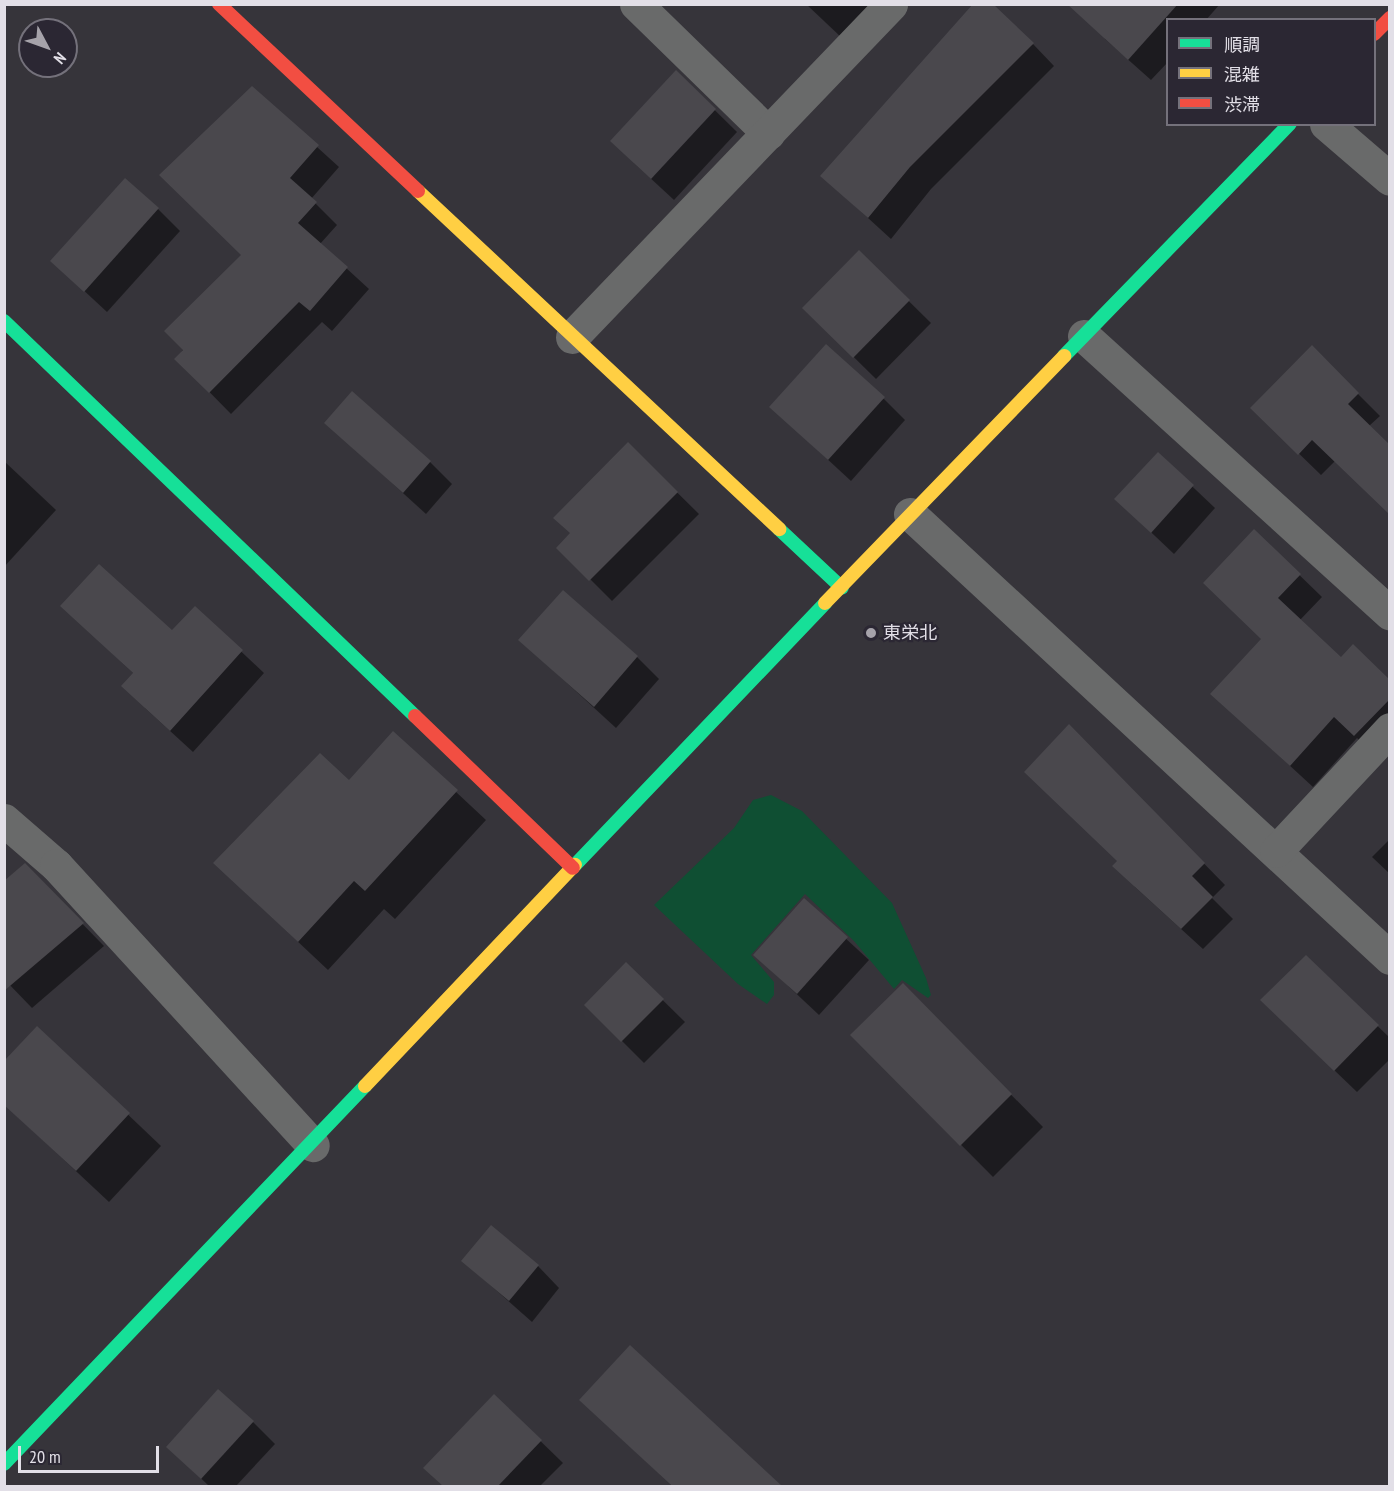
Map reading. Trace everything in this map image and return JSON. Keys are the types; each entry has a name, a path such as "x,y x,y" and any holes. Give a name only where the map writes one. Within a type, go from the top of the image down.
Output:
{"street":[{"path":"219,4 842,588"},
{"path":"636,4 768,133"},
{"path":"572,337 891,4"},
{"path":"1376,32 1389,18"},
{"path":"7,1456 313,1145 910,514 1288,126"},
{"path":"1328,126 1389,179"},
{"path":"4,321 573,868"},
{"path":"1084,336 1389,613"},
{"path":"910,514 1389,958"},
{"path":"1276,851 1389,729"},
{"path":"4,820 57,866 313,1145"}],"green space":[{"path":"771,795 802,811 892,903 926,978 931,995 928,998 902,980 894,989 854,941 805,894 751,955 774,982 774,995 767,1004 738,984 654,905 734,828 753,800"}],"building":[{"path":"973,4 993,4 1034,43 910,167 868,218 820,176"},
{"path":"1067,4 1178,4 1128,60"},
{"path":"676,70 716,109 651,179 610,141"},
{"path":"252,86 319,145 290,178 317,202 298,223 348,267 310,311 299,302 209,393 174,359 183,350 164,331 241,255 159,175"},
{"path":"125,178 159,208 84,292 50,261"},
{"path":"859,250 910,300 853,358 802,308"},
{"path":"826,344 885,397 828,460 769,407"},
{"path":"1312,345 1359,393 1348,404 1389,444 1389,514 1312,440 1298,455 1250,408"},
{"path":"352,391 431,461 403,493 324,423"},
{"path":"628,442 678,492 589,581 556,548 570,533 553,518"},
{"path":"1158,452 1194,485 1151,533 1114,499"},
{"path":"1254,529 1301,574 1278,598 1341,657 1353,644 1389,679 1389,700 1354,736 1334,717 1290,766 1210,694 1261,639 1203,583"},
{"path":"99,564 172,630 195,606 243,650 170,731 121,686 133,673 60,606"},
{"path":"563,590 638,656 594,707 518,640"},
{"path":"1069,724 1205,863 1192,876 1213,897 1181,929 1112,866 1117,861 1024,772"},
{"path":"393,731 458,790 365,891 354,881 298,942 213,863 320,753 349,780"},
{"path":"25,863 84,923 4,991 4,881"},
{"path":"804,898 848,937 797,994 753,955"},
{"path":"1306,955 1379,1025 1334,1071 1260,1000"},
{"path":"626,962 664,999 621,1042 584,1005"},
{"path":"903,983 1012,1094 960,1146 850,1035"},
{"path":"37,1026 130,1113 76,1171 4,1105 4,1061"},
{"path":"491,1225 539,1265 509,1301 461,1261"},
{"path":"630,1345 782,1486 672,1486 579,1400"},
{"path":"218,1389 254,1421 201,1479 166,1447"},
{"path":"494,1394 542,1440 498,1486 443,1486 423,1468"}],"traffic: fast":[{"path":"1064,356 1288,126"},
{"path":"4,321 415,716"},
{"path":"779,529 842,588"},
{"path":"575,865 825,603"},
{"path":"4,1464 365,1086"}],"traffic: slow":[{"path":"418,191 779,529"},
{"path":"825,603 1064,356"},
{"path":"365,1086 575,865"}],"traffic: jam":[{"path":"219,4 418,191"},
{"path":"1376,32 1390,18"},
{"path":"415,716 573,868"}],"place":[{"name":"東栄北","path":"871,633"}]}
